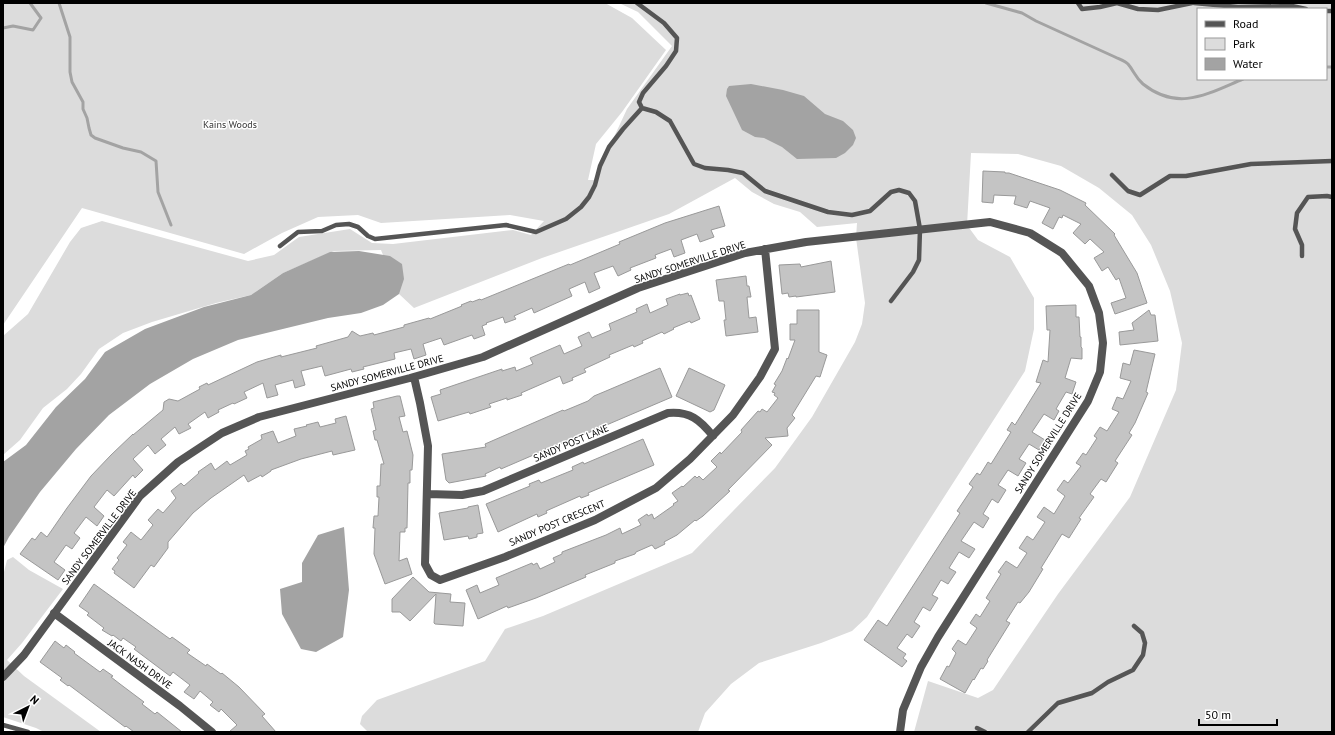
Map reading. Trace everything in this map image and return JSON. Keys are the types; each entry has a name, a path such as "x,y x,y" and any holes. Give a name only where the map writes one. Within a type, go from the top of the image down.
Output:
{"street":[{"name":"SANDY SOMERVILLE DRIVE","path":"3,677 24,654 140,496 178,462 222,433 259,417 414,377 483,357 638,288 745,253 806,242 856,238 920,229 990,222 1030,233 1062,253 1089,286 1099,313 1103,343 1100,372 1088,400 938,637 921,667 903,710 900,732"},
{"name":"SANDY POST CRESCENT","path":"414,377 428,446 428,494 425,564 431,575 440,580 505,557 595,520 656,488 690,459 713,436 733,415 760,378 775,349 765,249"},
{"name":"SANDY POST LANE","path":"428,494 462,495 483,490 668,414 683,413 691,416 707,428 713,436"},
{"name":"JACK NASH DRIVE","path":"54,613 180,706 212,732"}],"lane":[{"path":"637,3 664,23 677,38 676,51 666,66 643,92 639,102 642,108 656,112 670,121 694,164 705,168 743,173 764,191 828,212 852,215 870,211 891,192 899,190 909,193 915,201 920,229 919,260 913,272 891,301"},
{"path":"1078,3 1082,9 1117,3 1138,8 1158,10 1193,3 1238,7 1292,6 1301,8"},
{"path":"280,246 298,232 322,231 336,225 349,224 358,227 368,236 375,239 506,225 536,232 566,218 581,207 589,197 595,185 600,166 610,147 623,129 642,108"},
{"path":"1112,175 1128,191 1140,195 1170,176 1186,176 1251,164 1332,161"},
{"path":"1302,256 1302,245 1296,229 1297,213 1308,197 1332,197"},
{"path":"1028,732 1058,703 1092,693 1108,682 1133,670 1143,655 1145,643 1142,633 1134,626"},
{"path":"3,725 28,732"},
{"path":"977,728 986,732"}],"green space":[{"name":"Kains Woods","path":"3,3 605,3 632,18 666,50 622,112 596,144 588,180 594,180 627,109 672,46 638,12 619,3 1332,3 1332,732 914,732 928,681 978,698 993,690 1058,594 1130,497 1176,390 1182,343 1170,291 1151,245 1132,215 1099,188 1061,166 1018,154 971,153 967,225 978,240 1010,257 1034,298 1034,329 1025,371 867,617 852,631 821,643 759,663 731,684 705,713 698,732 368,732 360,724 362,716 377,700 485,661 505,629 543,616 692,553 775,468 812,417 855,342 862,324 865,303 856,238 857,223 817,227 800,212 774,204 752,192 735,178 669,214 542,258 414,308 399,294 381,250 334,251 283,273 251,295 216,303 152,322 123,333 99,349 81,374 67,389 43,408 20,440 3,455 3,336 28,314 70,242 81,228 102,221 248,261 274,255 299,237 350,229 372,243 393,244 513,230 531,235 544,221 510,215 381,223 358,215 318,217 282,233 244,254 82,208 3,325"},
{"path":"13,557 29,570 63,589 22,643 7,660 24,676 101,732 44,732 3,717 3,576 7,560"}],"water":[{"path":"751,84 783,90 804,96 825,114 843,121 853,130 856,138 853,145 845,153 836,158 797,159 782,147 764,138 755,137 742,130 726,96 727,89 729,86"},
{"path":"359,251 390,256 402,264 404,279 399,294 383,305 361,313 328,318 238,340 193,359 150,384 109,415 76,449 40,492 3,548 3,462 26,445 56,407 85,379 105,352 145,329 204,307 251,295 283,273 330,252"},
{"path":"344,527 349,590 343,637 316,652 301,649 282,614 280,589 302,582 302,563 318,535"}],"building":[{"path":"983,171 1009,173 1060,190 1086,203 1085,205 1115,234 1114,235 1137,273 1147,303 1115,314 1111,303 1126,298 1119,278 1116,280 1108,267 1102,271 1094,258 1104,252 1090,239 1085,244 1073,233 1081,224 1063,215 1062,218 1059,217 1053,229 1042,223 1050,208 1030,201 1027,208 1014,204 1016,196 994,195 993,203 982,202"},
{"path":"719,206 725,226 711,230 714,237 700,242 697,234 681,240 685,253 674,257 671,249 655,255 656,258 630,268 631,270 618,276 613,266 594,273 600,288 589,293 585,282 569,289 572,296 534,313 532,308 514,316 516,319 505,323 503,317 486,323 487,324 482,326 485,335 474,339 472,335 444,345 441,338 423,344 426,355 414,359 411,349 394,353 395,359 363,367 364,369 352,372 351,369 325,376 322,366 301,371 305,385 295,388 293,380 275,385 278,395 267,398 263,383 244,392 247,398 218,410 219,412 208,418 205,412 188,424 191,428 179,434 175,427 161,439 166,445 155,454 148,445 133,459 143,470 135,478 133,475 114,496 107,490 94,507 104,516 97,526 86,517 74,533 80,538 72,549 66,545 54,562 65,570 58,580 20,554 32,538 35,540 41,532 47,537 91,476 133,434 163,410 164,402 169,399 178,401 200,389 199,387 207,383 208,385 257,362 281,355 281,357 317,348 316,346 348,337 352,331 360,336 373,333 374,335 404,327 404,325 430,319 471,301 481,300 569,264 570,265 620,244 619,242 665,223"},
{"path":"831,261 835,292 796,297 789,297 788,293 782,294 779,265 800,264 801,267"},
{"path":"746,276 747,286 749,286 751,297 747,297 749,318 756,317 758,332 726,336 724,301 719,301 716,280"},
{"path":"688,293 689,296 691,295 700,319 691,323 690,321 673,328 674,329 664,334 662,332 642,341 643,343 634,347 633,345 609,355 610,357 584,369 586,372 563,384 560,376 521,393 522,395 489,404 491,407 470,414 469,412 438,421 431,397 441,394 440,390 502,369 502,371 515,367 516,371 533,364 530,358 560,345 564,354 582,346 578,337 589,332 592,338 611,330 609,324 637,312 636,309 647,304 650,313 668,305 666,299"},
{"path":"1076,305 1076,317 1079,317 1082,359 1071,358 1065,378 1076,382 1072,394 1066,392 1056,409 1059,411 1054,420 1044,414 1032,432 1045,440 1039,450 1029,444 1019,459 1026,463 1018,476 1008,470 998,485 1006,490 998,503 992,499 983,514 989,518 983,528 974,522 961,541 975,549 969,558 959,552 949,568 956,572 948,584 941,580 932,595 938,598 930,611 923,607 914,622 920,626 912,638 907,634 897,648 906,654 903,658 907,661 902,667 864,640 878,620 887,626 960,513 957,511 973,487 969,484 977,473 980,475 988,462 991,464 1011,432 1007,430 1012,422 1015,425 1041,383 1036,382 1043,360 1048,362 1050,330 1047,330 1046,306"},
{"path":"797,310 819,310 819,352 827,355 820,377 816,376 792,415 795,418 787,428 788,436 765,438 772,445 728,490 730,491 703,516 696,521 695,520 677,535 664,542 665,544 655,549 652,545 636,552 635,554 615,561 615,563 585,575 586,577 536,598 508,608 507,606 478,619 466,590 477,585 480,593 499,585 496,578 532,563 533,565 537,563 540,569 555,562 553,558 562,554 562,552 620,528 622,534 641,525 638,520 647,514 648,516 652,514 654,519 678,501 672,493 682,486 683,487 695,476 697,478 699,476 703,480 717,467 711,461 720,452 721,454 742,432 741,430 758,411 760,412 762,409 767,412 778,398 774,395 775,393 772,392 776,385 774,384 782,371 787,358 788,359 795,340 790,340 790,324 797,324"},
{"path":"1149,310 1151,315 1155,315 1158,341 1120,345 1119,332 1134,330 1132,323"},
{"path":"1134,350 1155,354 1146,392 1148,393 1129,433 1132,435 1115,461 1118,463 1106,482 1101,479 1090,494 1094,497 1079,518 1081,519 1069,538 1062,534 1041,568 1043,569 1029,592 1020,603 1018,602 1006,621 1010,623 987,660 988,661 983,669 981,668 974,680 973,679 965,693 940,679 947,666 949,667 956,653 952,649 958,640 966,645 977,628 970,623 976,614 980,617 990,601 986,598 1001,574 998,572 1006,561 1017,568 1027,553 1019,548 1027,536 1033,540 1045,522 1037,517 1044,507 1054,514 1065,496 1057,490 1064,480 1068,483 1081,466 1076,463 1083,453 1086,455 1097,438 1094,436 1100,427 1107,431 1119,412 1112,409 1117,397 1123,399 1131,381 1120,378 1123,363 1130,365"},
{"path":"660,368 672,397 562,444 545,449 501,469 500,467 485,474 486,476 449,483 446,480 442,454 486,447 485,444 563,410 564,411 588,401 594,396"},
{"path":"689,368 725,385 714,410 710,412 676,396"},
{"path":"400,396 405,416 399,417 403,432 407,431 413,455 412,470 410,470 410,483 408,483 407,528 405,528 405,532 400,532 399,561 407,558 412,574 385,584 374,554 375,528 373,528 374,516 378,516 379,497 377,497 377,486 380,486 381,464 384,464 377,440 375,440 373,431 376,430 371,409 374,408 373,402"},
{"path":"346,416 355,450 333,455 332,451 301,459 271,470 262,477 261,475 248,482 244,475 211,498 193,513 168,542 168,548 154,567 151,565 134,588 114,573 115,571 112,569 119,560 117,558 127,545 123,542 131,532 141,540 153,525 148,520 158,509 163,513 176,498 171,491 181,483 184,486 199,473 198,472 211,463 215,470 227,461 230,465 247,455 245,451 249,449 248,447 262,439 261,435 273,431 278,443 296,436 294,429 318,422 320,427 336,423 335,419"},
{"path":"643,439 654,465 588,493 589,495 581,498 580,496 546,511 547,513 538,517 537,514 498,532 486,504 530,486 529,484 539,480 541,483 573,470 572,467 583,462 584,464"},
{"path":"478,505 483,533 477,534 477,537 469,539 468,536 444,540 439,513"},
{"path":"413,577 429,592 451,594 450,602 465,603 463,626 434,623 436,594 410,621 400,612 392,612 392,599"},
{"path":"94,584 170,639 172,637 190,650 187,653 206,666 207,664 221,674 222,673 239,687 265,714 262,716 276,732 229,732 237,725 221,709 219,712 210,705 213,702 200,691 194,699 184,692 190,685 173,672 170,676 134,649 136,647 123,638 121,641 102,630 104,628 87,615 89,613 79,606"},
{"path":"55,641 64,648 66,645 75,652 74,653 100,672 103,669 113,676 111,677 144,702 142,704 155,714 157,712 182,732 134,732 126,726 125,727 69,685 68,686 60,680 62,678 40,662"}],"waterway":[{"path":"3,28 13,26 33,30 41,18 30,3"},
{"path":"59,3 70,37 70,72 72,82 83,102 83,109 91,135 95,138 123,148 141,152 156,161 158,192 171,225"},
{"path":"986,3 1022,13 1036,21 1124,61 1143,84 1168,97 1181,99 1193,98 1205,95 1241,80"},
{"path":"1327,67 1332,67"}]}
